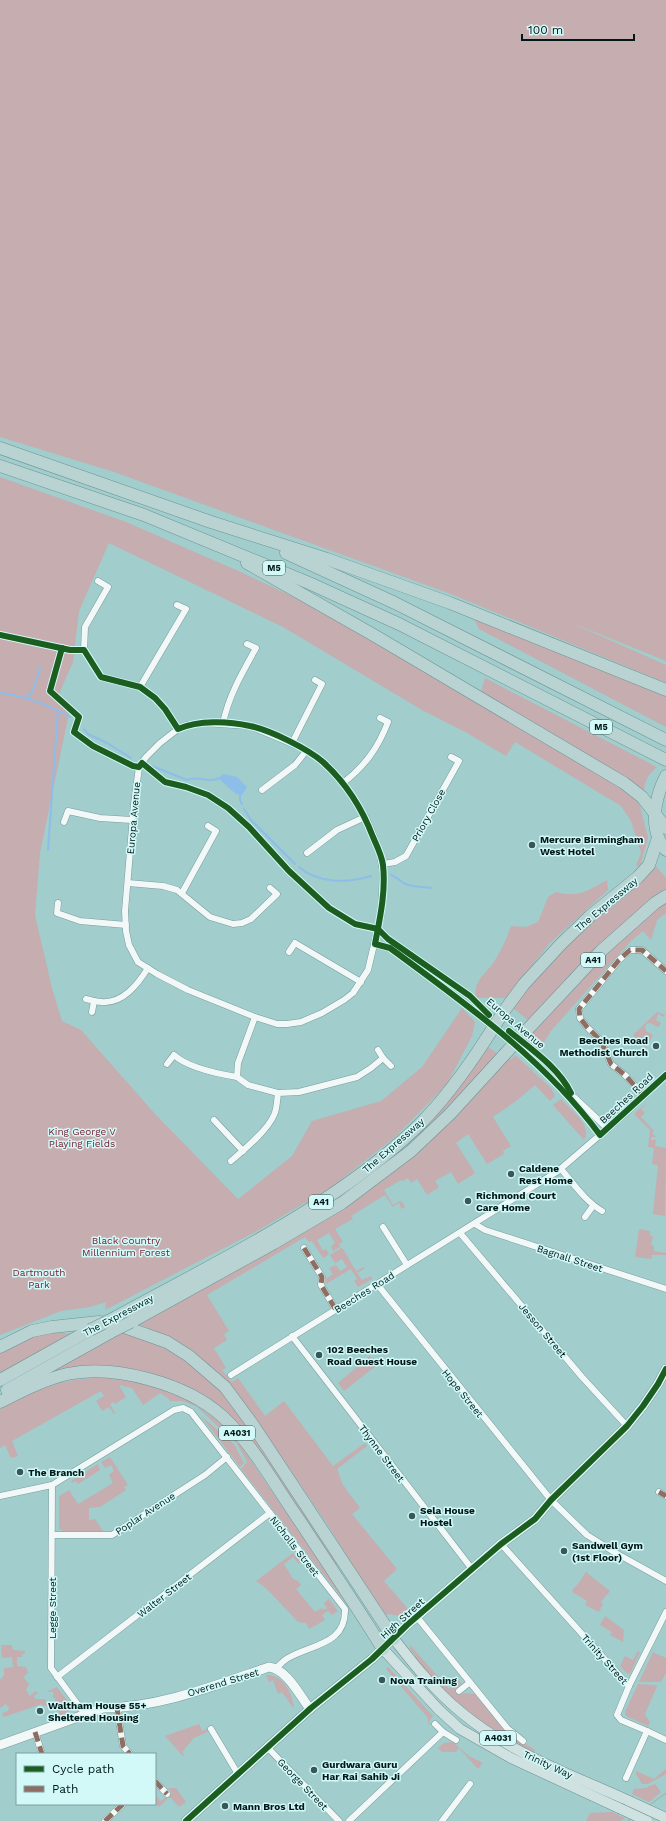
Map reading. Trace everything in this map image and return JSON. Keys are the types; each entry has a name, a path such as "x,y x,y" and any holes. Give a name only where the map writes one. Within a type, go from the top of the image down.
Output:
{"highway":[{"name":"M5","path":"0,448 211,522 327,559 450,603 666,690"},
{"name":"M5","path":"0,466 144,515 207,539 399,624 666,760"},
{"name":"M5","path":"211,522 281,551 394,603 666,740"},
{"name":"M5","path":"207,539 624,782 642,797 655,815"},
{"name":"A41","path":"666,776 657,799 655,815 658,838 666,850"},
{"path":"655,815 666,828"},
{"name":"The Expressway","path":"0,1380 253,1241 322,1201 380,1160 420,1124 451,1090 524,984 560,944 590,916 638,877 649,865 658,838"},
{"name":"The Expressway","path":"0,1394 342,1204 411,1151 450,1114 601,952 655,903 666,896"},
{"name":"A4031","path":"0,1346 32,1331 52,1327 99,1322 116,1324 167,1342 189,1356 225,1388 254,1425 394,1640"},
{"name":"A4031","path":"0,1402 39,1383 68,1374 97,1372 143,1377 172,1387 202,1402 223,1417 255,1455 383,1649"}],"main road":[{"name":"Trinity Way","path":"394,1640 421,1675 442,1696 484,1729 521,1752 666,1818"},
{"name":"Trinity Way","path":"383,1649 439,1710 460,1729 511,1758 647,1821"}],"street":[{"path":"98,581 108,587 86,627 84,650 102,676 140,687 165,709 178,729"},
{"path":"140,687 186,608 177,605"},
{"path":"224,723 227,704 234,686 256,648 247,644"},
{"path":"292,743 322,684 315,680"},
{"path":"343,783 360,770 381,739 388,722 380,718"},
{"name":"Europa Avenue","path":"224,723 250,726 307,750 322,761 343,783 365,817 383,864 381,915 375,944 368,970 353,993 322,1013 301,1022 287,1024 277,1024 255,1017 188,990 148,968 138,962 129,945 125,912 132,820 140,767 146,757 160,743 178,729 187,725 224,723"},
{"path":"262,790 295,765 307,750"},
{"name":"Priory Close","path":"383,864 395,862 406,856 458,760 451,756"},
{"path":"64,822 68,811 100,818 132,820"},
{"path":"307,853 337,830 365,817"},
{"path":"182,893 216,831 208,826"},
{"path":"128,883 162,886 182,893 210,917 233,924 242,923 250,919 277,894 270,888"},
{"path":"58,903 57,913 80,922 126,925"},
{"path":"289,952 295,943 361,982"},
{"name":"Europa Avenue","path":"375,944 390,948 484,1017 532,1059 564,1090 600,1135"},
{"path":"644,1096 625,1075 611,1064 601,1041 586,1027 580,1018 579,1009 619,960 630,950 642,950 666,971"},
{"path":"86,999 103,1003 119,999 128,994 140,981 148,968"},
{"path":"92,1012 94,1001"},
{"path":"237,1077 238,1064 255,1017"},
{"path":"378,1050 391,1066"},
{"path":"167,1064 174,1055 180,1061 220,1074 237,1077 248,1085 278,1093 299,1092 357,1077 383,1058"},
{"name":"Beeches Road","path":"231,1375 561,1169 608,1129 666,1075"},
{"name":"Europa Avenue","path":"564,1090 574,1097 608,1129"},
{"path":"232,1161 256,1138 274,1116 278,1093"},
{"path":"214,1120 242,1151"},
{"path":"561,1169 593,1206 602,1211"},
{"path":"585,1217 593,1206"},
{"name":"Bagnall Street","path":"475,1224 485,1230 666,1289"},
{"path":"383,1227 407,1266"},
{"name":"Jesson Street","path":"460,1232 582,1377 627,1426"},
{"path":"304,1248 322,1277 322,1285 336,1310"},
{"name":"Hope Street","path":"377,1284 551,1500 587,1535 666,1581"},
{"name":"Thynne Street","path":"292,1336 472,1569"},
{"name":"High Street","path":"186,1821 310,1709 394,1640 417,1617 501,1544 535,1519 551,1500 627,1426 644,1406 666,1369"},
{"name":"Nicholls Street","path":"52,1485 174,1410 183,1408 191,1412 345,1610 344,1626 335,1636 287,1658 276,1668"},
{"name":"Poplar Avenue","path":"52,1535 112,1535 205,1475 227,1457"},
{"path":"0,1496 52,1485"},
{"name":"Legge Street","path":"52,1485 51,1668 86,1716"},
{"path":"659,1492 666,1496"},
{"name":"Walter Street","path":"57,1676 270,1513"},
{"name":"Trinity Street","path":"501,1544 630,1686 617,1714 621,1720 647,1731"},
{"path":"630,1686 666,1612"},
{"path":"417,1617 507,1728 523,1741"},
{"name":"Overend Street","path":"0,1750 103,1708 117,1708 173,1697 231,1681 269,1667 276,1668"},
{"path":"276,1668 284,1673 310,1709"},
{"path":"459,1691 469,1683"},
{"path":"117,1708 123,1746 129,1753"},
{"path":"435,1724 443,1732 456,1740"},
{"path":"211,1729 238,1774"},
{"path":"626,1778 647,1731 666,1740"},
{"path":"349,1821 443,1732"},
{"path":"36,1735 42,1753"},
{"name":"Overend Street","path":"0,1745 36,1735"},
{"name":"George Street","path":"267,1747 338,1821"},
{"path":"156,1781 167,1794"},
{"path":"442,1821 470,1784"},
{"path":"105,1821 122,1805"}],"green space":[{"path":"0,0 666,0 666,661 567,621 666,665 666,683 451,594 114,472 0,437"},
{"path":"0,477 126,522 243,573 300,600 357,631 628,789 639,802 648,838 640,866 636,866 641,853 631,821 621,806 515,742 506,756 467,733 422,710 283,627 109,543 79,611 73,662 56,701 69,713 40,853 35,915 52,988 62,1021 81,1030 156,1115 238,1199 292,1156 312,1121 381,1101 422,1067 462,1008 475,1022 472,1036 447,1084 395,1137 332,1187 257,1231 105,1310 106,1302 90,1307 61,1311 0,1335"},
{"path":"474,619 580,659 666,696 666,727 479,629"},
{"path":"485,678 657,767 648,777 644,790 481,691"},
{"path":"656,866 666,878 666,891 529,1021 513,1008 532,982 591,921 612,907 641,883"},
{"path":"607,880 608,890 550,943 506,998 476,998 476,991 479,981 498,956 511,926 526,927 538,922 548,897 556,892 564,894 577,894"},
{"path":"666,901 666,913 657,920 651,940 643,931 631,941 550,1032 539,1051 527,1042 533,1036 529,1033 562,998 613,948"},
{"path":"657,1012 665,1015 664,1017 658,1014 656,1020 661,1023 658,1027 650,1023 646,1024 646,1031 653,1035 646,1048 633,1035"},
{"path":"488,1047 498,1054 434,1122 353,1191 182,1284 352,1184"},
{"path":"515,1055 551,1088 555,1096 550,1101 535,1085 516,1101 493,1117 511,1146 503,1151 504,1154 487,1164 468,1134 456,1143 475,1173 458,1184 451,1172 435,1181 439,1187 427,1195 417,1179 411,1183 408,1178 402,1181 401,1180 384,1190 393,1205 400,1201 405,1207 402,1209 399,1203 393,1207 385,1195 351,1216 353,1219 335,1229 343,1242 339,1244 340,1247 333,1251 331,1246 335,1243 329,1233 317,1240 323,1251 326,1249 329,1254 323,1258 312,1241 309,1242 305,1237 207,1295 229,1331 224,1334 227,1340 214,1348 226,1368 222,1370 232,1382 238,1378 265,1416 284,1401 333,1466 365,1443 367,1446 337,1469 343,1485 360,1508 352,1514 397,1569 384,1581 408,1609 400,1616 388,1614 384,1616 327,1524 241,1398 149,1331 149,1328 137,1324 349,1204 507,1057 511,1060"},
{"path":"561,1099 575,1112 583,1123 586,1134 584,1140 553,1105"},
{"path":"646,1103 641,1109 645,1113 641,1117 654,1131 652,1133 656,1137 651,1137 651,1140 656,1140 655,1146 666,1148 665,1216 653,1214 658,1165 652,1164 654,1148 648,1147 650,1130 634,1114"},
{"path":"639,1229 650,1231 650,1236 653,1236 651,1245 654,1246 654,1251 666,1253 666,1255 652,1255 652,1259 635,1257"},
{"path":"341,1248 356,1271 364,1267 365,1268 357,1273 362,1280 371,1276 372,1279 358,1287 354,1281 357,1279 351,1269 326,1284 326,1279 333,1274 329,1268 336,1265 340,1271 347,1267 342,1259 335,1263 330,1255"},
{"path":"55,1332 72,1334 0,1375 0,1351 34,1335"},
{"path":"118,1333 131,1335 156,1343 181,1356 203,1372 234,1406 252,1432 247,1436 164,1378 43,1375"},
{"path":"370,1356 377,1365 344,1391 338,1383"},
{"path":"91,1378 129,1378 184,1396 220,1423 238,1441 236,1443 196,1406 182,1401 170,1401 160,1393 143,1405 132,1388 119,1385 126,1397 115,1404 114,1402 110,1404 115,1413 114,1414 109,1407 102,1411 96,1401 104,1396 101,1391 12,1441 18,1456 11,1458 5,1445 0,1448 0,1409 33,1392 54,1384"},
{"path":"201,1416 234,1444 244,1463 240,1467"},
{"path":"254,1434 338,1563 335,1566 248,1438"},
{"path":"239,1443 347,1602 346,1603 241,1469 247,1462 237,1444"},
{"path":"110,1457 128,1485 124,1487 126,1490 100,1507 89,1508 89,1520 95,1519 103,1531 64,1531 59,1529 59,1496 69,1490 78,1504 113,1483 109,1475 114,1471 111,1465 105,1468 101,1462"},
{"path":"98,1464 100,1470 78,1484 76,1481 72,1483 71,1481"},
{"path":"293,1553 302,1564 297,1562 293,1557 284,1564 293,1579 298,1581 301,1585 296,1589 315,1612 322,1608 324,1610 327,1608 324,1603 329,1599 338,1611 332,1615 328,1611 322,1615 325,1620 309,1629 306,1623 298,1622 266,1588 256,1581"},
{"path":"586,1572 610,1591 601,1602 603,1604 599,1612 585,1605 587,1601 574,1593 572,1590"},
{"path":"605,1616 624,1630 623,1642 610,1635 612,1632 600,1625"},
{"path":"1,1645 12,1645 13,1650 25,1651 25,1654 22,1654 22,1657 17,1657 17,1666 26,1667 28,1673 24,1678 29,1684 26,1690 30,1696 36,1691 38,1693 34,1696 35,1699 45,1699 47,1705 43,1706 42,1704 4,1717 2,1713 8,1711 9,1708 6,1704 0,1708 0,1680 4,1675 4,1668 13,1667 12,1657 2,1658"},
{"path":"410,1645 449,1689 459,1680 461,1684 455,1690 458,1695 466,1693 475,1694 505,1730 535,1750 533,1753 487,1726 465,1710 437,1684 414,1658 416,1656 410,1649"},
{"path":"638,1651 640,1652 630,1674 627,1673 620,1666 625,1656 633,1660"},
{"path":"653,1652 666,1658 666,1673 661,1682 639,1682"},
{"path":"388,1667 433,1716 429,1721 430,1726 428,1723 428,1718 386,1669"},
{"path":"266,1675 278,1678 283,1682 292,1698 294,1709 282,1692 278,1694 273,1680 269,1682"},
{"path":"638,1684 657,1686 645,1714 650,1723 648,1726 626,1716 625,1712"},
{"path":"57,1687 69,1703 70,1710 52,1720 49,1713 51,1717 60,1713 57,1710 55,1698 53,1698 53,1692 46,1692"},
{"path":"199,1724 202,1731 207,1729 209,1731 194,1738 182,1752 184,1755 183,1756 165,1736"},
{"path":"452,1742 469,1756 483,1763 478,1769 459,1748 456,1752 442,1752 438,1748 444,1743"},
{"path":"666,1769 666,1774 648,1784 642,1784 636,1774 636,1771 654,1779"},
{"path":"655,1784 661,1792 649,1802 632,1794 634,1789 645,1788"},
{"path":"168,1788 176,1788 186,1802 179,1807 171,1798 168,1798 159,1807 156,1804 156,1796 161,1801 172,1793"},
{"path":"612,1812 625,1818 621,1821 586,1821 590,1813"}],"water":[{"path":"223,774 237,777 247,787 242,795 236,794 220,780 220,777"}],"waterway":[{"path":"27,698 32,692 41,666"},
{"path":"0,693 36,701 70,717"},
{"path":"48,850 58,710"},
{"path":"84,729 88,734 107,743 131,758"},
{"path":"152,766 187,780 195,778 216,780 220,778"},
{"path":"240,795 242,804"},
{"path":"244,809 251,820 295,864"},
{"path":"299,867 315,877 324,879 344,881 371,876"},
{"path":"391,875 405,884 431,888"}],"tram line":[{"path":"628,1821 666,1793"}],"marked path":[{"path":"644,1096 625,1075 611,1064 601,1041 580,1018 579,1009 619,960 630,950 642,950 666,971"},
{"path":"304,1248 322,1277 321,1285 336,1310"},
{"path":"659,1492 666,1496"},
{"path":"117,1708 123,1746 129,1753"},
{"path":"35,1732 42,1753"},
{"path":"156,1782 167,1794"},
{"path":"105,1821 122,1805"}],"cycle path":[{"path":"0,635 70,650 84,650 101,677 140,687 155,698 165,709 178,729 195,724 214,722 250,726 268,731 308,751 323,762 339,778 352,796 369,826 382,858 384,885 381,914 375,944 390,948 447,990 502,1034 529,1057 554,1082 578,1107 600,1135 666,1075"},
{"path":"62,648 50,691 79,717 74,732 93,746 133,766 139,767 142,763 165,782 186,787 208,795 228,808 249,827 289,871 329,908 355,924 378,929 388,939 470,996 489,1015"},
{"path":"509,1031 551,1067 566,1084 571,1093"},
{"path":"186,1821 311,1708 372,1659 407,1625 501,1544 535,1519 551,1500 627,1426 643,1406 666,1369"}],"place":[{"name":"Mercure Birmingham West Hotel","path":"532,845"},
{"name":"Beeches Road Methodist Church","path":"656,1046"},
{"name":"Caldene Rest Home","path":"511,1174"},
{"name":"Richmond Court Care Home","path":"468,1201"},
{"name":"102 Beeches Road Guest House","path":"319,1355"},
{"name":"The Branch","path":"20,1472"},
{"name":"Sela House Hostel","path":"412,1516"},
{"name":"Sandwell Gym (1st Floor)","path":"564,1551"},
{"name":"Nova Training","path":"382,1680"},
{"name":"Waltham House 55+ Sheltered Housing","path":"40,1711"},
{"name":"Gurdwara Guru Har Rai Sahib Ji","path":"314,1770"},
{"name":"Mann Bros Ltd","path":"225,1806"}],"park label":[{"name":"King George V Playing Fields","path":"82,1136"},
{"name":"Black Country Millennium Forest","path":"126,1246"},
{"name":"Dartmouth Park","path":"39,1278"}]}
